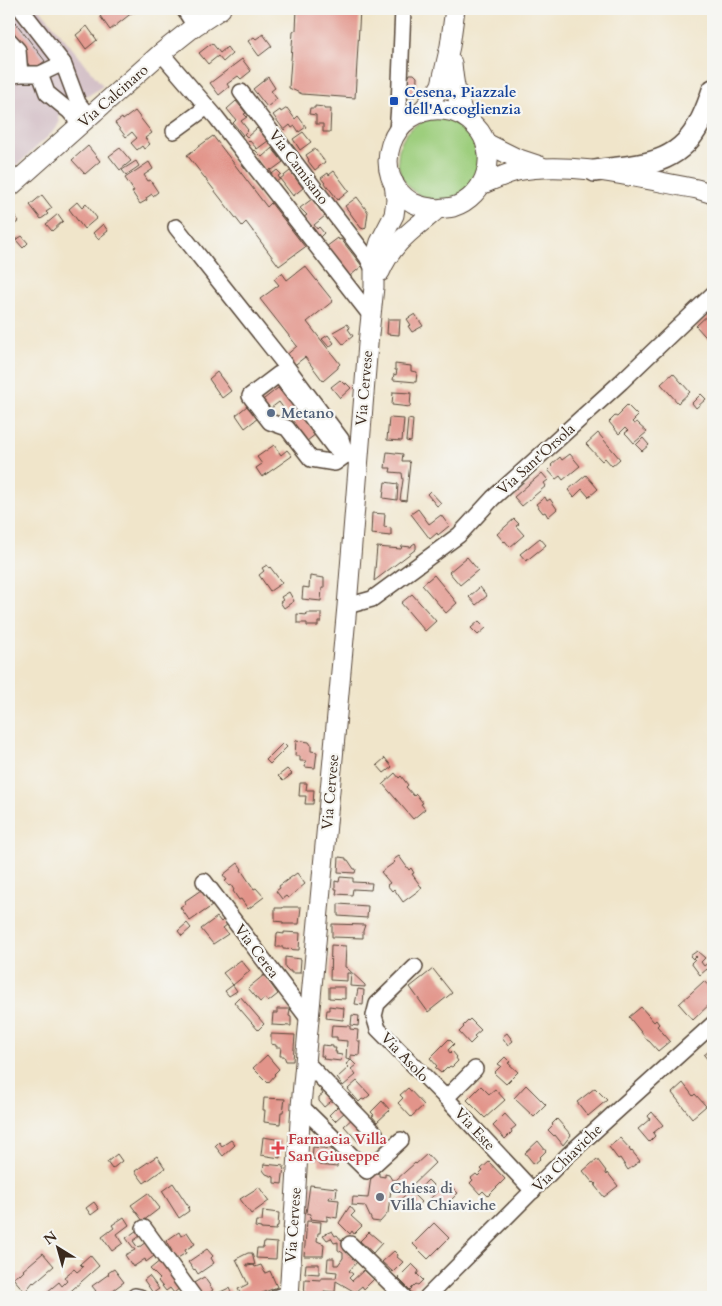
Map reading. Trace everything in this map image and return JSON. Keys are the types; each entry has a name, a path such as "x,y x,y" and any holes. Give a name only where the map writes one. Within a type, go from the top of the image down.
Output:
{"highway":[{"path":"595,171 645,164 662,159 676,151 698,129 705,115 713,90"}],"main road":[{"name":"Via Calcinaro","path":"9,188 161,53 220,9"},
{"path":"446,9 451,40 454,86 465,117"},
{"path":"420,112 435,109 451,111 465,117 478,128 486,143 488,157 487,172 481,185 470,198 455,206 438,210 425,208 413,202 402,194 394,183 388,166 391,142 397,131 407,120 420,112 433,98 441,85 451,40 455,9"},
{"path":"486,143 516,158 544,167 595,171 705,192 713,201"},
{"path":"481,185 515,172 544,167"},
{"name":"Via Cervese","path":"285,1296 347,606 352,456 371,316 375,259 380,242 394,215 396,200 394,183"},
{"name":"Via Cervese","path":"374,279 393,249 404,236 438,210"}],"street":[{"path":"21,9 63,62 85,120"},
{"path":"184,9 196,26"},
{"path":"397,131 402,9"},
{"path":"9,40 18,50 14,75 40,74 63,62"},
{"path":"161,53 207,107 371,316"},
{"path":"40,74 47,93 69,111 85,120"},
{"name":"Via Camisano","path":"241,92 356,243 368,256 374,279"},
{"path":"174,131 207,107"},
{"path":"176,228 283,362 352,456"},
{"path":"356,243 380,242"},
{"name":"Via Sant'Orsola","path":"347,606 372,599 459,535 494,498 621,382 713,294"},
{"path":"279,374 333,446 352,456 335,463 311,460 288,428 270,422 250,396 279,374"},
{"name":"Via Cerea","path":"204,881 310,1021"},
{"name":"Via Asolo","path":"415,967 377,1004 374,1016 378,1029 446,1098"},
{"name":"Via Chiaviche","path":"427,1297 568,1155 713,1024"},
{"path":"305,1062 375,1133"},
{"name":"Via Este","path":"475,1069 446,1098 533,1191"},
{"path":"301,1106 367,1171 401,1140"},
{"path":"144,1228 194,1297"},
{"path":"350,1244 404,1297"},
{"path":"134,1297 140,1297"}],"shaded area":[{"path":"9,9 40,9 103,86 88,96 83,95 58,116 60,121 56,129 9,173"}],"green space":[{"path":"439,118 455,121 468,130 477,143 480,159 477,175 468,188 455,197 439,200 423,197 410,188 401,175 398,159 401,143 410,130 423,121"}],"building":[{"path":"110,9 140,9 133,12 110,30 100,16"},
{"path":"297,9 360,9 355,98 302,94 289,88 293,32 296,30"},
{"path":"9,14 45,61 33,70 9,39"},
{"path":"87,26 97,40 86,49 76,35"},
{"path":"263,34 272,46 259,56 248,41 254,37 256,39"},
{"path":"212,43 220,53 227,47 232,54 223,62 218,56 208,64 199,53"},
{"path":"242,59 251,71 241,79 238,76 227,84 229,87 219,95 210,83"},
{"path":"410,74 414,74 417,77 416,93 414,97 410,98 407,94"},
{"path":"268,77 275,88 271,91 277,99 267,107 253,89"},
{"path":"236,101 247,117 241,121 248,130 244,134 247,137 257,128 268,141 257,149 249,140 245,144 240,137 243,135 233,123 236,120 227,109"},
{"path":"315,106 331,109 330,132 323,132 323,124 316,124 316,115 309,114 310,108 315,108"},
{"path":"287,108 295,119 298,116 306,127 299,132 295,126 292,128 290,125 284,130 273,115"},
{"path":"135,111 152,133 145,138 150,144 144,149 142,146 137,150 131,143 137,138 132,132 126,137 115,123 122,118 123,120"},
{"path":"303,132 311,142 300,150 293,139"},
{"path":"213,136 267,207 271,203 305,247 279,266 246,222 242,226 187,155"},
{"path":"88,146 100,161 85,174 72,160"},
{"path":"120,148 131,161 120,170 109,156"},
{"path":"272,148 283,162 270,170 272,174 277,170 281,174 278,176 280,179 275,183 252,153 255,150 262,157"},
{"path":"315,149 325,162 315,170 306,155"},
{"path":"136,161 139,166 126,175 122,170"},
{"path":"149,162 153,169 144,175 158,192 146,198 147,200 140,204 125,178"},
{"path":"290,171 303,188 293,196 280,179"},
{"path":"334,171 349,191 338,200 321,178"},
{"path":"42,195 52,208 41,219 30,205"},
{"path":"357,197 368,212 364,229 361,228 345,206"},
{"path":"312,199 325,216 314,225 317,229 319,227 324,233 319,238 303,218 307,215 300,208"},
{"path":"77,202 82,208 86,204 97,218 84,229 69,209"},
{"path":"11,211 19,221 9,229 9,213"},
{"path":"58,214 63,221 52,231 46,224"},
{"path":"103,224 108,231 98,239 93,233"},
{"path":"22,236 28,243 23,248 16,240"},
{"path":"338,238 339,240 341,239 362,266 350,276 326,247"},
{"path":"305,266 333,301 307,322 340,364 323,381 305,357 292,367 284,357 297,346 260,299 279,285 274,279 282,273 287,280"},
{"path":"713,310 713,343 712,344 696,326"},
{"path":"415,314 423,326 412,332 408,326 411,325 407,319"},
{"path":"388,319 400,319 399,335 387,334"},
{"path":"347,324 353,336 343,344 333,332"},
{"path":"328,335 334,343 329,347 322,339"},
{"path":"395,364 411,366 411,371 417,372 416,382 393,380 397,370 395,370"},
{"path":"217,372 231,391 222,398 209,379"},
{"path":"673,373 690,392 678,403 661,384"},
{"path":"340,380 351,388 340,398 331,387"},
{"path":"278,388 289,402 291,400 316,434 307,441 293,425 295,424 279,402 245,428 236,415 247,406 250,410"},
{"path":"393,392 411,393 410,407 392,405"},
{"path":"701,394 706,399 696,408 692,403"},
{"path":"627,405 638,416 632,422 634,424 637,422 647,432 634,443 625,433 628,431 625,428 619,434 609,422 615,416 617,417"},
{"path":"389,418 404,419 402,441 387,440"},
{"path":"408,419 413,420 411,442 406,441"},
{"path":"598,433 620,459 612,466 605,458 602,461 586,444"},
{"path":"643,438 649,445 642,451 636,445"},
{"path":"274,445 281,455 287,450 292,456 262,477 256,468 262,464 257,457"},
{"path":"387,452 403,454 402,461 409,461 410,463 406,501 400,500 403,480 402,473 390,472 391,468 385,468"},
{"path":"570,454 580,466 563,480 560,476 556,479 548,470 560,457 562,460"},
{"path":"542,473 548,480 544,483 546,486 522,506 514,497"},
{"path":"586,475 598,489 589,497 582,489 574,497 568,490"},
{"path":"385,482 398,484 397,500 383,498"},
{"path":"430,491 441,503 437,506 427,494"},
{"path":"545,497 547,501 550,499 557,509 548,517 536,504"},
{"path":"418,509 429,524 441,515 449,526 430,539 411,514"},
{"path":"372,513 385,514 384,527 391,528 391,536 371,534"},
{"path":"514,519 519,524 516,526 524,535 510,547 497,534"},
{"path":"540,538 546,545 526,561 520,554"},
{"path":"415,543 416,549 374,581 377,547 401,549 402,546 411,547"},
{"path":"467,557 478,570 460,585 449,572"},
{"path":"267,565 282,583 270,591 259,575 264,571 262,568"},
{"path":"434,575 457,603 446,613 422,585"},
{"path":"310,576 324,578 321,601 302,599 303,587 309,588"},
{"path":"480,587 487,596 476,605 469,597"},
{"path":"289,592 294,601 284,608 280,602 283,600 281,597"},
{"path":"412,594 436,621 425,631 401,603"},
{"path":"306,613 321,613 321,622 318,622 318,626 307,626 307,623 297,623 297,614 307,615"},
{"path":"479,621 486,628 478,635 471,628"},
{"path":"296,740 309,742 311,751 317,752 315,768 305,767 306,761 300,761 300,756 295,756"},
{"path":"283,743 287,747 270,764 266,760"},
{"path":"385,758 392,767 384,773 377,765"},
{"path":"287,769 292,774 283,781 278,776"},
{"path":"395,773 399,778 401,776 408,785 406,787 414,796 416,794 423,803 421,804 425,809 413,819 383,784"},
{"path":"300,783 307,783 306,790 314,790 313,804 305,804 306,796 299,796"},
{"path":"399,856 409,870 411,868 414,873 412,874 422,888 403,902 394,889 392,891 387,885 390,883 381,872 395,862 393,860"},
{"path":"339,857 348,860 356,869 355,873 338,872"},
{"path":"238,863 254,889 256,888 264,897 248,909 241,899 239,900 231,885 229,886 225,881 227,880 223,875"},
{"path":"297,873 305,884 288,898 286,896 282,899 276,891 280,888 279,886"},
{"path":"340,877 353,878 353,882 372,883 371,890 353,889 352,895 336,894 335,881 339,882"},
{"path":"201,890 212,906 190,921 180,907 186,903 185,901"},
{"path":"338,904 368,906 367,918 338,916"},
{"path":"301,907 299,924 283,924 283,922 275,921 275,908"},
{"path":"217,917 221,922 224,919 228,924 223,928 228,934 213,944 201,929"},
{"path":"187,923 191,928 182,936 178,931"},
{"path":"332,924 365,925 363,938 332,937"},
{"path":"284,932 300,933 299,950 276,947 277,933 284,934"},
{"path":"331,945 346,946 345,967 365,985 365,987 350,986 351,973 347,973 347,981 330,980"},
{"path":"697,951 705,958 701,962 704,966 713,961 713,973 711,975 707,969 700,975 691,963 697,957 693,959 690,956"},
{"path":"285,957 301,959 300,973 291,973 285,967"},
{"path":"241,960 250,971 233,985 223,973"},
{"path":"433,969 452,993 428,1012 410,987"},
{"path":"264,975 278,994 268,1002 265,998 260,1002 248,988"},
{"path":"704,981 713,991 713,1001 693,1020 679,1004"},
{"path":"233,985 237,991 229,996 225,991"},
{"path":"329,987 345,987 345,999 329,998"},
{"path":"358,989 364,990 363,1005 355,1004"},
{"path":"240,996 264,1024 258,1030 234,1002"},
{"path":"329,1006 344,1008 343,1020 326,1018"},
{"path":"641,1007 654,1022 656,1020 659,1024 657,1026 670,1041 658,1051 629,1017"},
{"path":"277,1009 290,1009 291,1026 272,1025 273,1013 277,1013"},
{"path":"352,1015 359,1016 358,1026 351,1025"},
{"path":"470,1019 481,1030 474,1036 476,1038 470,1044 459,1032"},
{"path":"332,1025 350,1026 350,1029 358,1030 357,1041 360,1041 359,1056 351,1055 351,1060 346,1059 347,1041 331,1037"},
{"path":"507,1033 513,1041 508,1045 502,1037"},
{"path":"271,1034 295,1035 293,1061 286,1061 284,1056 280,1056 281,1047 271,1044"},
{"path":"449,1039 454,1044 448,1050 450,1053 452,1051 458,1061 441,1073 435,1068 437,1066 430,1058"},
{"path":"322,1045 336,1048 336,1054 342,1055 341,1061 323,1059 324,1056 321,1056"},
{"path":"713,1048 713,1063 712,1065 704,1055"},
{"path":"267,1055 279,1069 268,1083 253,1068"},
{"path":"505,1057 510,1062 508,1063 518,1072 506,1084 494,1073 501,1066 498,1064"},
{"path":"351,1060 356,1065 351,1069 356,1075 343,1086 337,1078 349,1067 346,1064"},
{"path":"357,1081 370,1095 359,1102 348,1089"},
{"path":"683,1083 693,1096 695,1094 706,1106 692,1118 672,1093"},
{"path":"526,1085 546,1105 534,1117 514,1098"},
{"path":"481,1086 489,1094 495,1089 505,1100 485,1118 467,1100"},
{"path":"326,1087 335,1098 324,1107 319,1101 319,1097 323,1094 321,1091"},
{"path":"408,1088 424,1105 411,1117 398,1103 403,1098 400,1095"},
{"path":"595,1088 607,1100 588,1116 577,1102"},
{"path":"264,1098 285,1099 280,1124 264,1122"},
{"path":"382,1101 390,1110 377,1122 371,1112"},
{"path":"340,1104 346,1111 335,1121 329,1115"},
{"path":"652,1112 663,1125 653,1133 655,1136 649,1142 638,1129 650,1119 648,1116"},
{"path":"505,1114 516,1126 505,1139 493,1126"},
{"path":"354,1117 370,1134 360,1144 344,1126"},
{"path":"557,1119 571,1135 563,1145 548,1130"},
{"path":"263,1137 282,1140 280,1158 261,1155"},
{"path":"620,1138 640,1161 628,1170 609,1147"},
{"path":"231,1140 235,1145 223,1156 215,1146 219,1142 222,1146"},
{"path":"538,1141 546,1151 534,1164 525,1153"},
{"path":"313,1147 331,1149 338,1157 337,1167 319,1165 319,1160 312,1159"},
{"path":"117,1154 122,1161 112,1169 107,1162"},
{"path":"427,1154 435,1163 407,1190 391,1189 388,1213 380,1222 372,1221 365,1206 352,1205 353,1197 368,1198 371,1177 376,1173 379,1173 379,1176 385,1177 385,1174 389,1175 392,1180 396,1180"},
{"path":"157,1156 165,1168 144,1183 135,1171"},
{"path":"597,1159 607,1175 608,1173 618,1186 604,1197 595,1186 596,1184 583,1171"},
{"path":"489,1162 505,1179 488,1196 483,1191 480,1194 470,1183 473,1180 471,1178 476,1174 478,1176 483,1171 481,1169"},
{"path":"264,1164 284,1166 282,1184 274,1183 274,1177 266,1174 263,1170"},
{"path":"428,1180 434,1186 429,1192 422,1186"},
{"path":"447,1182 458,1193 441,1210 430,1199"},
{"path":"173,1183 189,1207 189,1211 179,1218 162,1191"},
{"path":"310,1185 337,1188 336,1197 330,1196 329,1199 339,1200 337,1218 327,1216 327,1221 310,1219 311,1214 306,1213"},
{"path":"415,1185 418,1189 413,1194 421,1202 415,1209 406,1200 401,1206 397,1203 404,1194"},
{"path":"259,1187 269,1201 251,1214 240,1199"},
{"path":"148,1193 160,1208 143,1221 131,1205"},
{"path":"94,1202 99,1209 91,1215 86,1208"},
{"path":"350,1206 355,1212 351,1216 362,1226 354,1234 352,1231 350,1234 339,1223"},
{"path":"263,1211 279,1213 276,1230 255,1227 256,1221 262,1221"},
{"path":"124,1217 129,1225 117,1234 123,1243 112,1251 102,1237 114,1228 112,1225"},
{"path":"307,1221 321,1222 317,1241 324,1244 323,1256 304,1256"},
{"path":"434,1223 449,1238 428,1259 413,1244"},
{"path":"140,1228 144,1233 133,1241 138,1248 146,1242 154,1256 146,1262 145,1259 133,1267 125,1255 135,1250 126,1238"},
{"path":"332,1231 346,1246 344,1249 357,1262 349,1271 353,1274 349,1278 352,1281 364,1270 374,1279 364,1289 362,1286 355,1292 336,1281 335,1292 324,1291 324,1297 304,1297 305,1279 321,1280 321,1278 336,1278 337,1272 327,1271 328,1258 334,1258 334,1265 338,1265 343,1258 343,1253 338,1250 338,1242 334,1243 331,1238 327,1240 323,1235"},
{"path":"179,1232 181,1236 187,1232 195,1244 176,1259 166,1241"},
{"path":"369,1232 382,1243 373,1253 360,1241"},
{"path":"264,1242 277,1243 276,1259 256,1258 257,1248 263,1248"},
{"path":"207,1249 213,1256 211,1258 214,1263 198,1274 188,1262"},
{"path":"394,1251 403,1262 393,1272 382,1262"},
{"path":"43,1253 54,1266 33,1282 25,1292 13,1278 20,1275 23,1270"},
{"path":"252,1253 255,1265 246,1264 247,1266 254,1265 255,1267 261,1265 265,1273 270,1271 277,1287 253,1297 242,1297 238,1289 248,1284 236,1259"},
{"path":"90,1255 99,1266 64,1297 41,1297 59,1282 62,1286 67,1281 64,1277 74,1269 77,1272 83,1267 80,1264"},
{"path":"161,1260 181,1287 174,1293 170,1288 166,1291 158,1281 160,1279 150,1269"},
{"path":"306,1264 319,1264 319,1274 305,1273"},
{"path":"412,1264 419,1271 417,1274 423,1280 410,1290 398,1278"},
{"path":"114,1269 124,1282 113,1290 118,1297 113,1297 109,1293 103,1297 94,1297 92,1294 96,1291 92,1286"},
{"path":"149,1276 159,1289 153,1293 144,1280"},
{"path":"204,1277 213,1290 201,1297 192,1284"},
{"path":"229,1288 233,1297 215,1297 214,1295"}],"place":[{"name":"Cesena, Piazzale dell'Accoglienzia","path":"394,101"},
{"name":"Metano","path":"271,413"},
{"name":"Farmacia Villa San Giuseppe","path":"278,1148"},
{"name":"Chiesa di Villa Chiaviche","path":"380,1197"}]}
